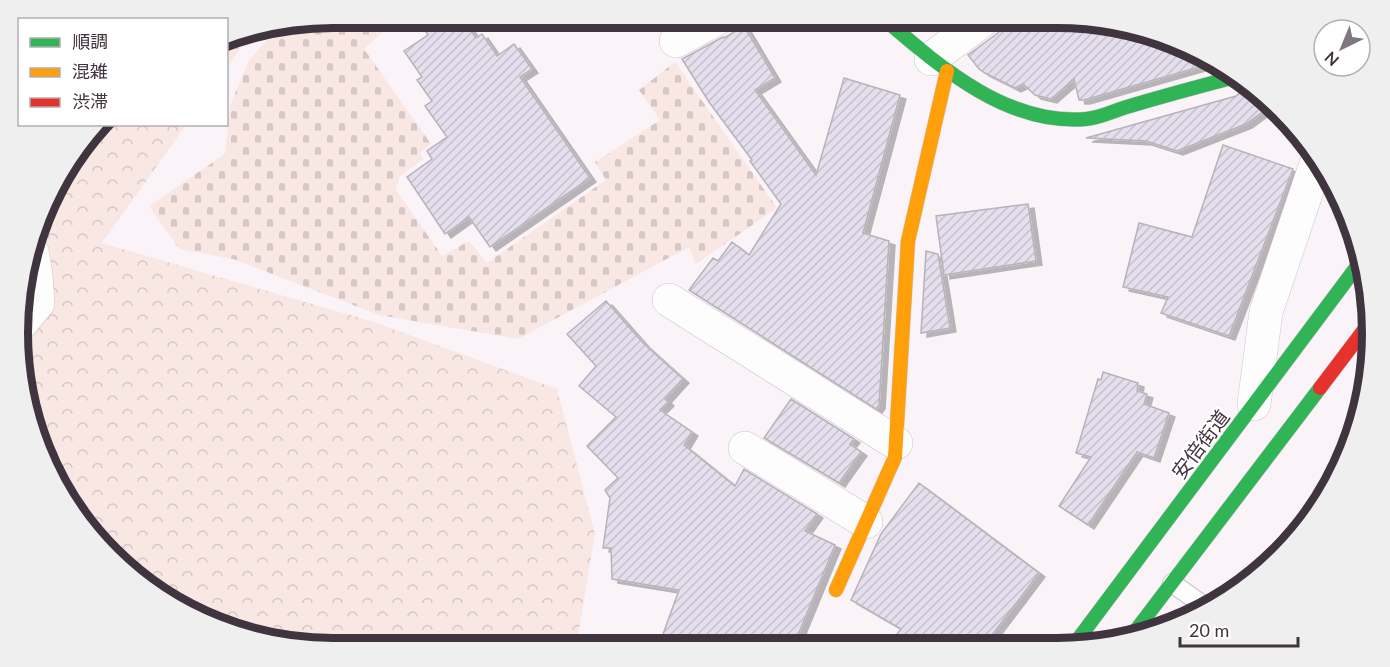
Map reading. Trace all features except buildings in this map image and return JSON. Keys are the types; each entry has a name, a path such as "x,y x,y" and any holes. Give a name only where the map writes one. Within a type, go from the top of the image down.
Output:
{"street":[{"path":"676,41 696,28"},
{"path":"895,28 963,83 1044,118 1086,119 1225,80"},
{"path":"836,590 895,457 908,241 939,65 976,28"},
{"path":"1254,404 1266,312 1314,170"},
{"path":"29,313 38,303 35,269"},
{"name":"安倍街道","path":"1078,638 1355,269"},
{"path":"669,300 896,443"},
{"path":"1138,627 1362,333"},
{"path":"745,448 866,522"}],"lane":[{"path":"1172,583 1200,603"}],"green space":[{"path":"387,28 364,49 431,144 420,153 424,159 400,176 396,190 442,256 469,241 487,263 606,180 595,162 660,120 639,90 675,62 777,208 696,264 689,247 518,339 379,315 233,259 179,249 149,206 225,154 230,106 249,60 274,34 314,29"},
{"path":"244,42 228,67 228,48"},
{"path":"110,126 185,126 102,243 374,322 557,389 595,534 578,638 314,638 274,633 235,622 199,607 164,587 132,563 104,535 80,503 60,468 39,412 29,353 31,294 45,235 69,181 104,132"}],"traffic: fast":[{"path":"895,28 927,55 976,89 1002,103 1029,113 1057,119 1097,117 1225,80"},
{"path":"1079,638 1355,269"},
{"path":"1138,627 1320,388"}],"traffic: slow":[{"path":"836,590 895,457 908,241 947,71"}],"traffic: jam":[{"path":"1320,388 1362,333"}]}
